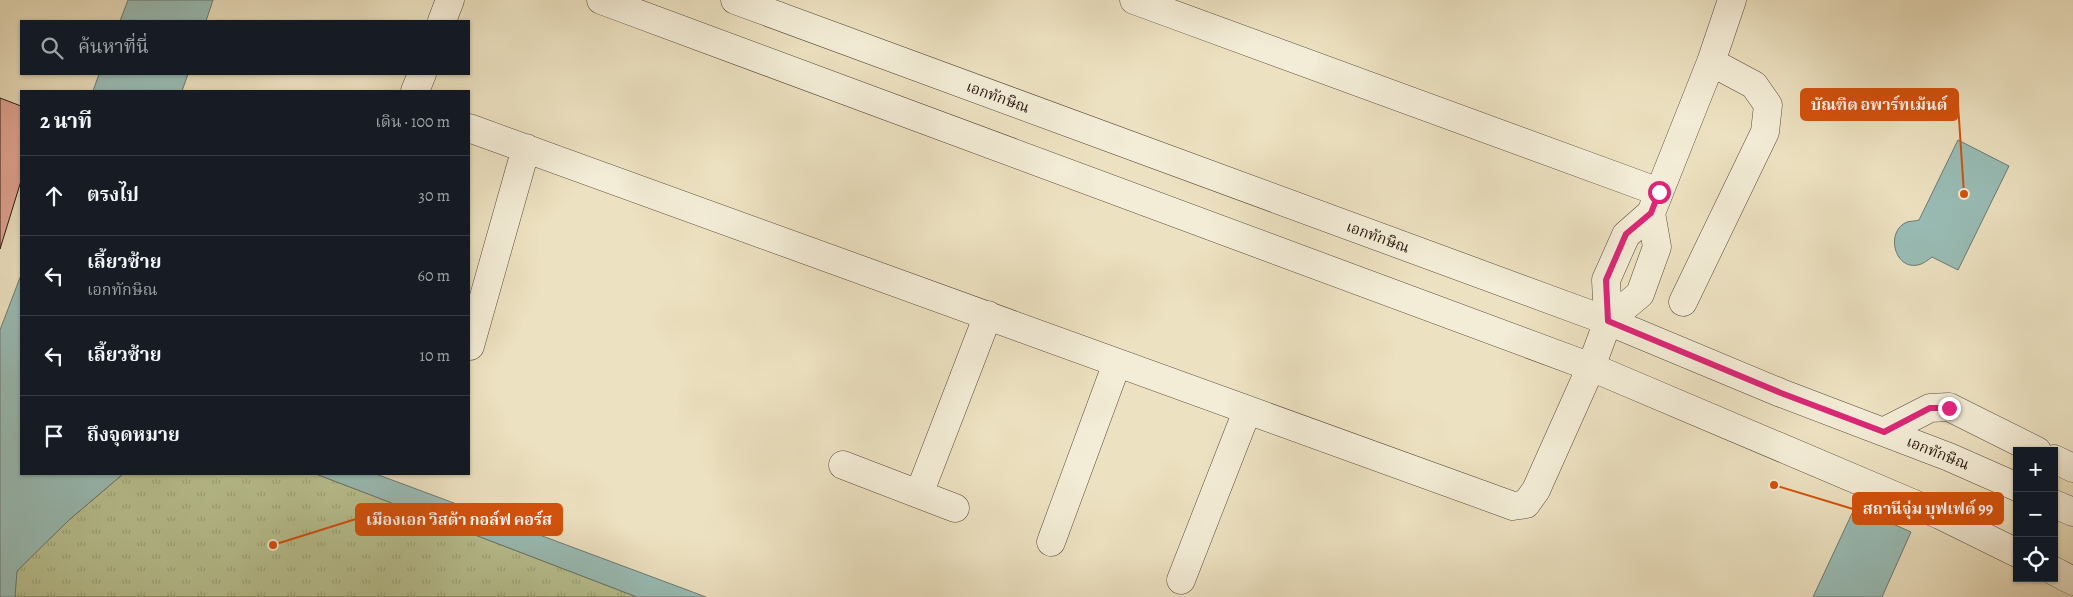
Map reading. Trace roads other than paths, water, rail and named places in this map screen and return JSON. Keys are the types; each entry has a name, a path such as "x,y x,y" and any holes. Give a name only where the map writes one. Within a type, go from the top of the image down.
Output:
{"street":[{"path":"442,20 450,0"},
{"path":"601,0 1590,367 1940,515 2013,551"},
{"name":"เอกทักษิณ","path":"735,0 1608,321 1781,393 1949,457 2013,485"},
{"path":"1134,0 1655,203"},
{"path":"470,128 988,315 1246,411 1514,506 1526,504 1536,490 1590,367 1608,321 1606,280 1626,234 1655,203 1711,62 1730,1"},
{"path":"1683,302 1765,132 1768,105 1754,85 1711,62"},
{"path":"415,90 422,75"},
{"path":"470,346 526,148"},
{"path":"1608,321 1640,294 1657,247 1655,203"},
{"path":"919,494 988,315"},
{"path":"1051,542 1116,363"},
{"path":"1884,432 1930,408 1949,408 2029,447"},
{"path":"1181,580 1246,411"},
{"path":"2058,461 2073,468"},
{"path":"842,465 955,508"},
{"path":"2058,506 2073,512"},
{"path":"2058,573 2073,581"}],"water":[{"path":"128,0 213,0 206,20 120,20"},
{"path":"99,75 188,75 182,90 93,90"},
{"path":"1958,140 2009,166 1958,270 1932,257 1918,265 1910,265 1903,262 1898,256 1894,241 1896,233 1907,222 1919,220"},
{"path":"20,278 20,475 122,475 69,520 17,571 15,597 0,597 0,330"},
{"path":"319,475 379,475 706,597 637,597"},
{"path":"1855,507 1911,532 1882,597 1813,597"}],"place":[{"name":"บัณฑิต อพาร์ทเม้นต์","path":"1964,194"},
{"name":"สถานีจุ่ม บุฟเฟต์ 99","path":"1774,485"},
{"name":"เมืองเอก วิสต้า กอล์ฟ คอร์ส","path":"273,545"}]}
